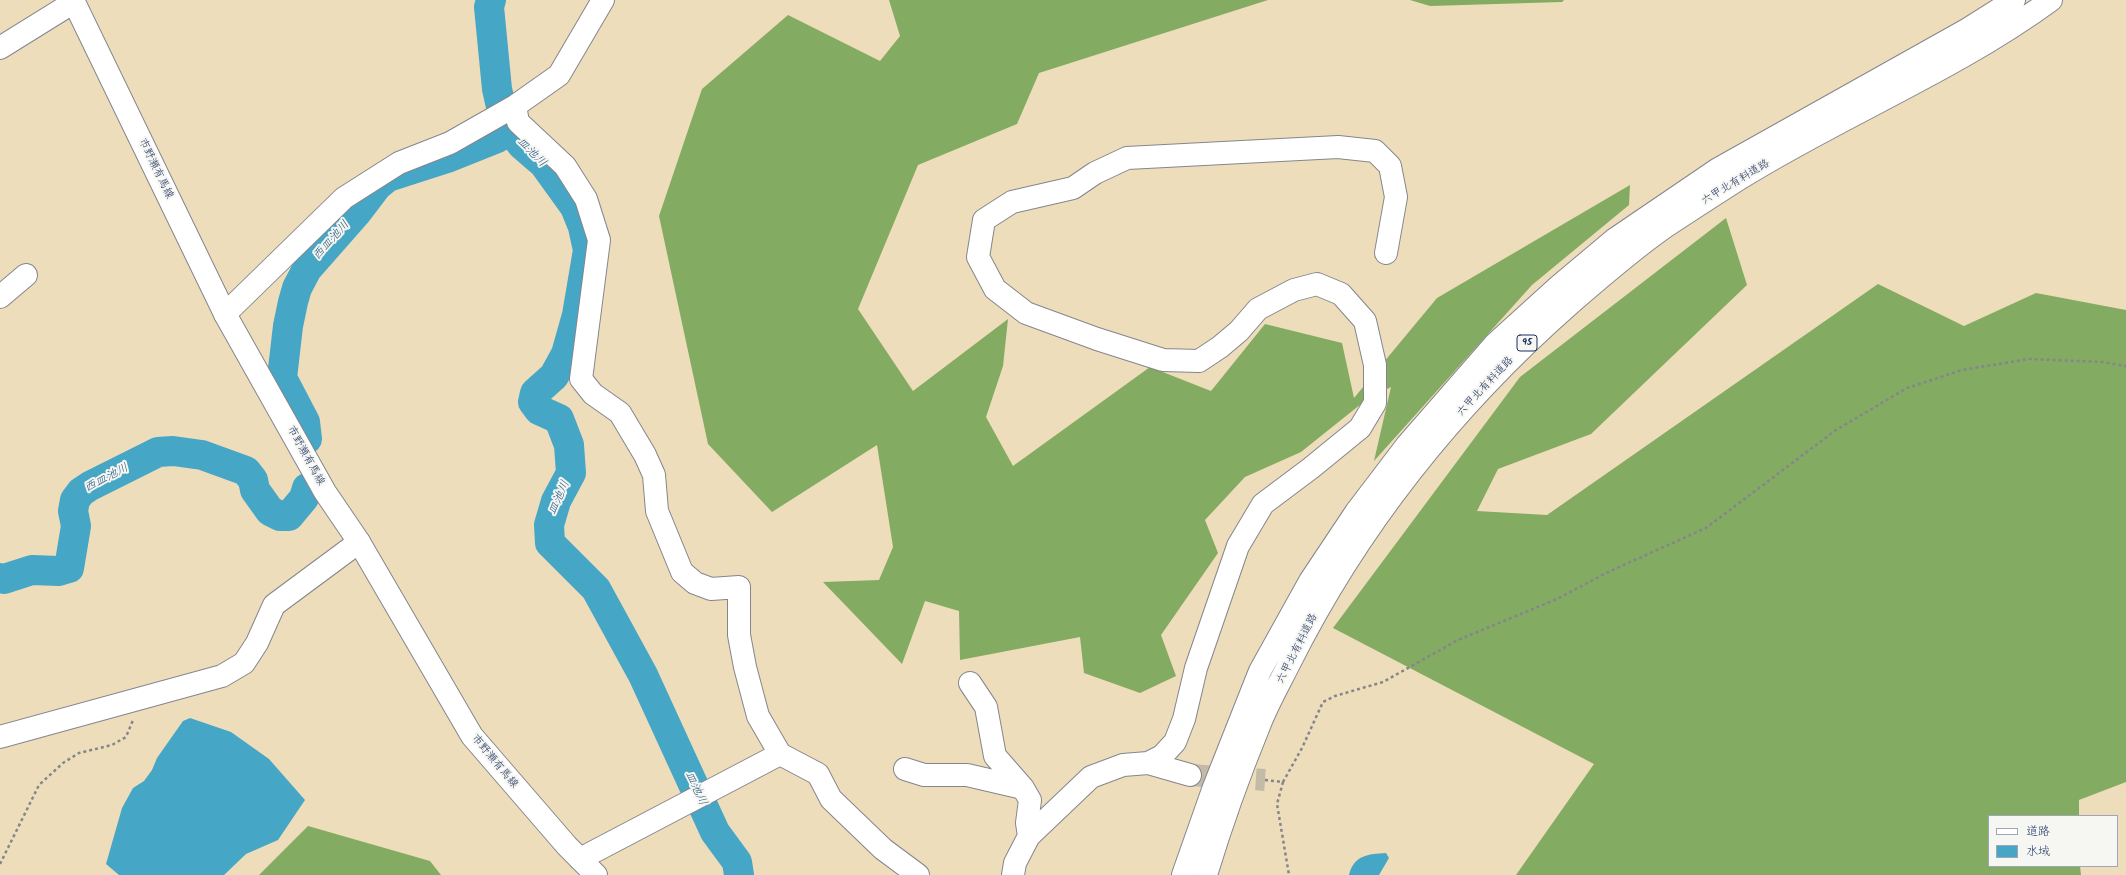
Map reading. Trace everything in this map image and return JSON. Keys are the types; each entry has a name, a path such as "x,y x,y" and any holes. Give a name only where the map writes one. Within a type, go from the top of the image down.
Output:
{"main road":[{"path":"225,314 344,198 399,163 450,143 513,107 558,75 603,0"},
{"name":"六甲北有料道路","path":"1183,875 1214,787 1260,671 1310,581 1356,512 1407,444 1495,344 1558,286 1615,239 1718,169 1968,29 2014,0"},
{"name":"六甲北有料道路","path":"1206,875 1218,836 1259,724 1313,617 1376,517 1417,463 1474,396 1534,336 1608,270 1663,228 1742,177 1956,59 2029,16 2051,0"},
{"path":"0,48 74,1"},
{"name":"市野瀬有馬線","path":"74,1 225,314 325,492 358,542 472,736 580,859 596,875"},
{"path":"513,107 518,122 565,166 586,199 599,240 581,378 593,394 620,413 646,455 654,475 658,511 682,572 695,583 711,589 739,587 739,635 747,674 758,716 780,754 818,774 831,799 883,849 918,875"},
{"path":"1148,763 1162,756 1175,742 1184,719 1196,668 1238,546 1263,504 1312,468 1360,428 1375,403 1375,365 1365,321 1341,294 1317,284 1294,290 1258,310 1239,331 1199,361 1163,360 1097,339 1026,313 995,290 978,257 984,220 1012,202 1073,188 1095,173 1127,158 1338,147 1375,151 1390,166 1396,197 1386,253"},
{"path":"0,297 26,275"},
{"path":"0,737 222,676 244,663 257,643 274,605 358,542"},
{"path":"970,683 986,707 995,756 1023,788 1030,800 1027,822 1030,836"},
{"path":"580,859 780,754"},
{"path":"1013,875 1015,863 1030,836 1091,777 1123,765 1148,763 1190,775"},
{"path":"905,769 924,775 967,775 1023,788"}],"path":[{"path":"1290,875 1277,804 1282,782 1302,748 1323,702 1335,696 1383,682 1458,640 1557,599 1608,572 1706,528 1836,430 1907,388 1962,370 2029,360 2103,362 2126,366"},
{"path":"0,864 39,785 63,763 79,753 112,745 126,736 132,724 138,698"},
{"path":"1265,780 1282,782"}],"green space":[{"path":"889,0 1268,0 1039,73 1017,124 918,165 858,309 913,391 1008,319 1003,366 986,417 1013,466 1150,367 1211,391 1265,324 1342,343 1354,398 1437,298 1630,185 1629,205 1532,285 1374,461 1391,387 1366,400 1301,452 1245,477 1205,520 1218,553 1161,635 1176,676 1140,693 1084,673 1080,637 960,660 959,611 925,601 902,664 823,582 879,580 893,547 877,445 772,512 708,444 659,216 702,89 788,15 880,61 900,36"},
{"path":"1410,0 1564,0 1562,2 1430,6"},
{"path":"1726,218 1747,285 1591,434 1498,469 1477,511 1547,515 1878,284 1964,326 2036,293 2126,310 2126,782 2079,800 2079,815 1988,815 1988,867 2080,867 2081,875 1516,875 1594,764 1333,628 1520,377"},
{"path":"308,826 430,861 441,875 259,875"}],"water":[{"path":"190,718 231,732 269,759 305,800 278,840 246,854 224,875 119,875 106,864 122,808 133,788 144,781 152,770 157,758 183,721"},
{"path":"1386,853 1389,858 1379,875 1349,875 1354,863 1363,857 1373,854"}],"waterway":[{"name":"皿池川","path":"491,0 489,7 497,89 502,111 510,130 522,145 544,164 575,207 583,227 588,250 577,315 566,354 554,376 535,393 533,402 539,410 559,419 569,445 571,473 556,501 549,525 550,543 596,589 643,675 715,832 737,862 739,875"},
{"name":"西皿池川","path":"307,439 305,422 282,378 288,326 293,302 297,288 307,269 358,211 377,186 388,177 447,158 497,138 510,130"},
{"name":"西皿池川","path":"0,578 4,579 32,570 59,571 69,568 76,526 73,511 75,500 81,492 158,452 173,451 202,455 246,471 253,480 255,490 270,511 280,516 289,516 304,498 307,488"}],"tunnel":[{"path":"1190,775 1265,780"}]}
